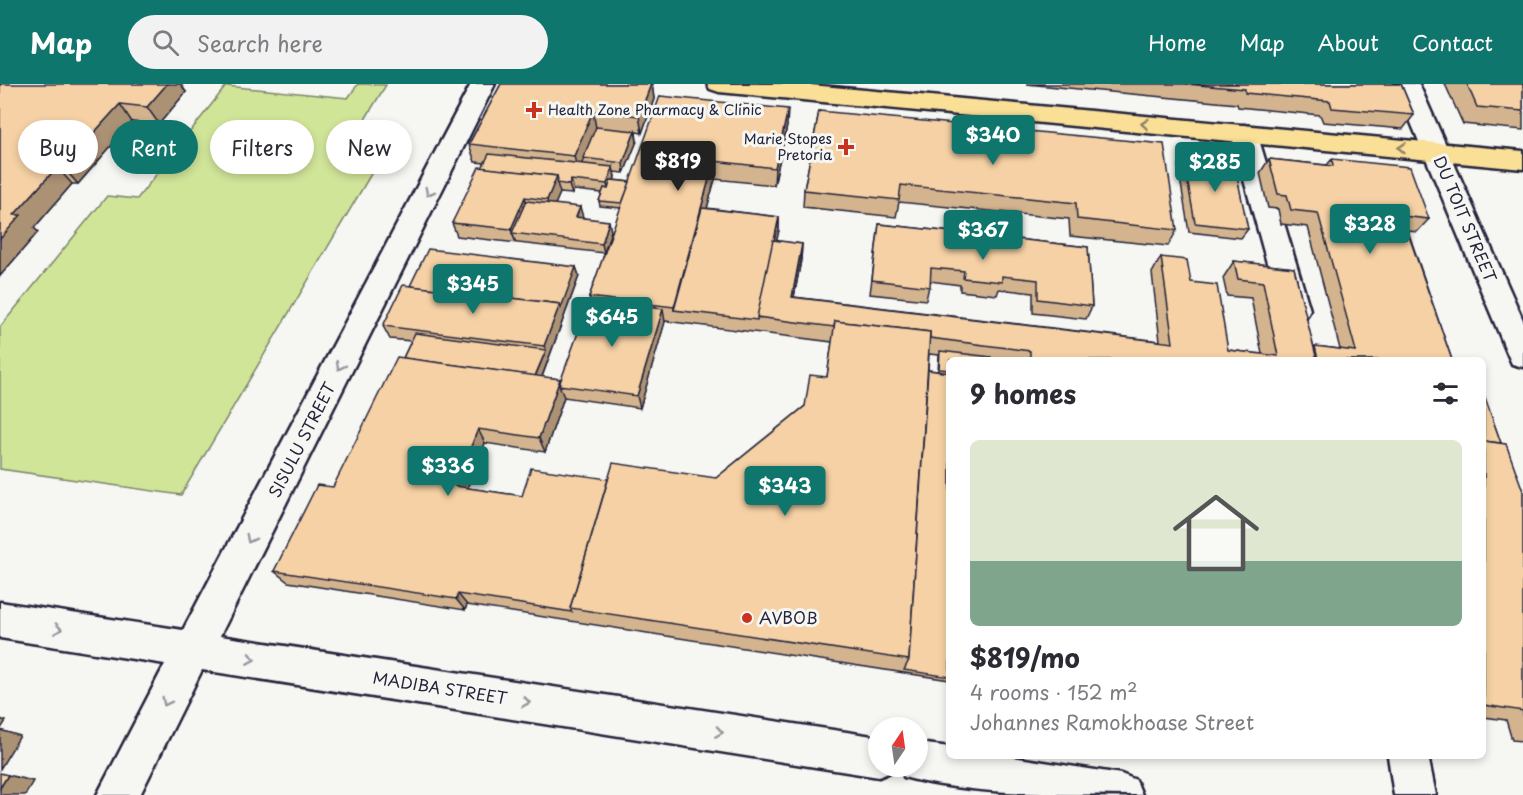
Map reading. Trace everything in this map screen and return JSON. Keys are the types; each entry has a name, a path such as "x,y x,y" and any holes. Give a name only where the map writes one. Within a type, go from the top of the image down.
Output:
{"main road":[{"path":"719,84 1523,160"}],"street":[{"name":"SISULU STREET","path":"118,795 483,84"},
{"name":"DU TOIT STREET","path":"1407,84 1523,355"},
{"path":"1244,133 1302,336"},
{"name":"MADIBA STREET","path":"0,620 868,755"},
{"path":"1408,759 1415,795"},
{"path":"928,765 1121,795"}],"green space":[{"path":"358,84 386,85 365,120 326,120 326,174 371,174 181,495 0,469 0,327 107,196 137,199 157,174 198,174 198,122 226,86 348,98"}],"building":[{"path":"0,84 167,84 147,107 120,104 98,128 98,120 18,120 18,174 51,174 14,215 21,215 0,239"},
{"path":"501,84 651,84 639,116 593,111 574,156 469,144"},
{"path":"1186,84 1401,84 1414,115 1332,108 1330,101 1245,93 1245,89"},
{"path":"1467,84 1523,84 1523,111 1477,107"},
{"path":"660,96 788,109 775,168 714,161 674,307 589,297"},
{"path":"819,111 1164,144 1177,230 1077,219 1076,203 901,185 899,200 804,190"},
{"path":"596,127 635,131 623,163 583,158"},
{"path":"489,154 613,167 607,184 571,180 569,185 557,183 557,176 482,168"},
{"path":"1183,156 1234,162 1248,229 1195,223"},
{"path":"1269,159 1333,166 1332,159 1410,167 1429,219 1402,216 1451,357 1317,357 1315,346 1356,351 1318,213 1291,210 1287,195 1278,194"},
{"path":"479,167 557,176 547,200 525,197 511,229 452,223"},
{"path":"611,180 630,182 622,203 599,201 604,188 608,189"},
{"path":"526,201 580,207 576,217 609,221 602,244 512,233"},
{"path":"702,208 779,217 757,320 674,310"},
{"path":"879,224 1088,247 1092,306 1038,299 1038,280 1002,276 1002,282 963,278 964,271 931,268 930,287 872,280"},
{"path":"773,240 802,244 792,297 1173,343 1161,257 1187,260 1191,282 1217,285 1228,350 1278,356 1263,282 1238,279 1234,261 1294,268 1316,357 1030,357 1030,351 930,338 930,332 835,321 834,327 757,317"},
{"path":"428,249 576,267 561,308 560,304 410,286"},
{"path":"403,285 560,304 544,346 383,326"},
{"path":"590,300 663,309 637,396 559,385"},
{"path":"835,321 930,332 909,660 570,608 613,463 716,478 805,406 810,375 827,377"},
{"path":"415,333 546,350 535,376 403,358"},
{"path":"940,351 991,357 946,357 946,370 939,369"},
{"path":"397,357 560,379 539,438 478,429 455,486 522,496 531,468 608,479 570,608 572,612 458,594 456,599 274,571 317,485 333,487"},
{"path":"928,370 946,372 946,676 904,670 909,660"},
{"path":"1486,401 1501,443 1486,441"},
{"path":"1486,441 1506,444 1523,491 1523,711 1486,705"},
{"path":"0,773 8,775 0,788"}],"place":[{"name":"Health Zone Pharmacy & Clinic","path":"534,110"},
{"name":"Marie Stopes Pretoria","path":"846,147"},
{"name":"AVBOB","path":"747,618"}]}
